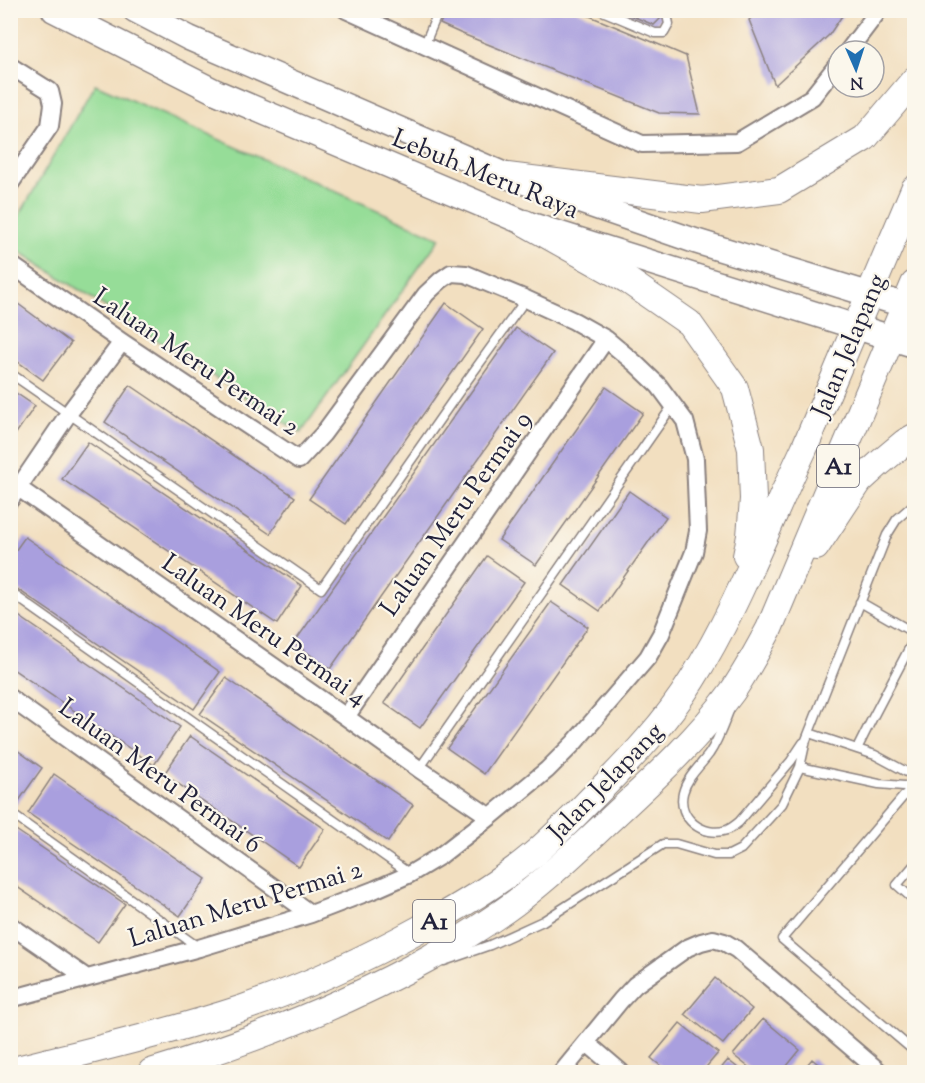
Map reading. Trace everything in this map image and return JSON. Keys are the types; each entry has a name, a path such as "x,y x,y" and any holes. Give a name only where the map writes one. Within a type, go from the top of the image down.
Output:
{"main road":[{"name":"Lebuh Meru Raya","path":"54,10 216,92 525,223 903,341"},
{"name":"Lebuh Meru Raya","path":"135,10 189,38 507,176 695,241 870,295 911,299"},
{"path":"159,10 189,38"},
{"path":"507,176 702,200 779,190 865,138 915,80"},
{"name":"Jalan Jelapang","path":"10,1071 243,1008 306,984 356,962 458,908 534,854 633,757 692,681 738,597 915,189"},
{"path":"525,223 627,280 688,323 735,388 751,449 753,499 750,536 738,597"},
{"name":"Jalan Jelapang","path":"151,1072 296,1021 367,990 471,934 551,874 656,777 689,743 726,699 750,664 903,341 911,299"},
{"path":"784,594 859,482 915,436"}],"street":[{"path":"346,10 642,144 737,142 812,97 826,79"},
{"path":"857,39 879,10"},
{"path":"10,66 50,91 53,104 50,126 10,184"},
{"name":"Laluan Meru Permai 2","path":"10,264 299,460 323,434 420,301 451,273 466,274 574,321 606,339 658,386 685,421 695,459 698,531 694,552 664,626 648,657 574,743 547,770 440,856 410,874 376,890 311,914 199,948 10,999"},
{"name":"Laluan Meru Permai 9","path":"346,717 606,339"},
{"path":"13,490 122,342"},
{"name":"Laluan Meru Permai 4","path":"13,490 490,817"},
{"name":"Laluan Meru Permai 6","path":"10,698 311,914"},
{"path":"10,925 87,978"},
{"path":"562,1072 635,985 687,948 713,939 724,942 735,950 880,1072"},
{"path":"587,1043 621,1072"}],"lane":[{"path":"424,46 439,10"},
{"path":"600,10 655,33 664,33 669,24 666,10"},
{"path":"10,373 321,589 526,299"},
{"path":"419,769 674,405"},
{"path":"408,969 461,956 543,921 663,844 676,844 714,855 729,855 741,849 782,804 800,767 807,736 886,536 897,519 915,504"},
{"path":"10,592 410,874"},
{"path":"860,602 915,633"},
{"path":"857,749 915,639"},
{"path":"750,664 714,746 690,776 685,786 682,804 690,822 698,828 710,831 721,832 730,829 774,782 807,736"},
{"path":"807,736 875,754 915,776"},
{"path":"800,767 879,784 914,786"},
{"path":"914,786 782,939 915,1051"},
{"path":"10,813 199,948"},
{"path":"915,864 897,885 915,900"}],"green space":[{"path":"95,84 440,238 301,433 11,246 11,230"}],"building":[{"path":"446,10 575,10 686,56 700,114 659,113 460,33 440,24"},
{"path":"659,10 661,18 654,25 620,11"},
{"path":"760,10 846,10 829,35 775,85 749,20"},
{"path":"10,112 18,117 10,129"},
{"path":"10,298 71,343 43,380 10,356"},
{"path":"446,303 483,329 346,524 309,499"},
{"path":"516,328 553,353 330,669 294,643"},
{"path":"130,385 295,497 270,534 105,422"},
{"path":"606,387 643,413 536,565 499,540"},
{"path":"10,389 35,406 10,442"},
{"path":"88,442 302,586 277,624 62,479"},
{"path":"629,491 666,517 600,611 563,585"},
{"path":"25,537 220,672 194,709 10,584 10,558"},
{"path":"487,556 524,582 420,728 384,703"},
{"path":"551,602 588,627 484,774 447,748"},
{"path":"10,610 180,727 154,765 10,667"},
{"path":"226,678 413,805 388,842 200,714"},
{"path":"190,736 325,829 299,867 164,774"},
{"path":"10,745 42,768 16,805 10,801"},
{"path":"54,774 206,879 180,916 28,813"},
{"path":"10,826 125,904 98,942 10,882"},
{"path":"715,978 752,1009 723,1044 685,1014"},
{"path":"763,1019 800,1050 782,1072 755,1072 733,1055"},
{"path":"680,1023 718,1053 702,1072 668,1072 651,1058"},
{"path":"812,1059 828,1072 801,1072"},
{"path":"728,1060 743,1072 718,1072"}]}
